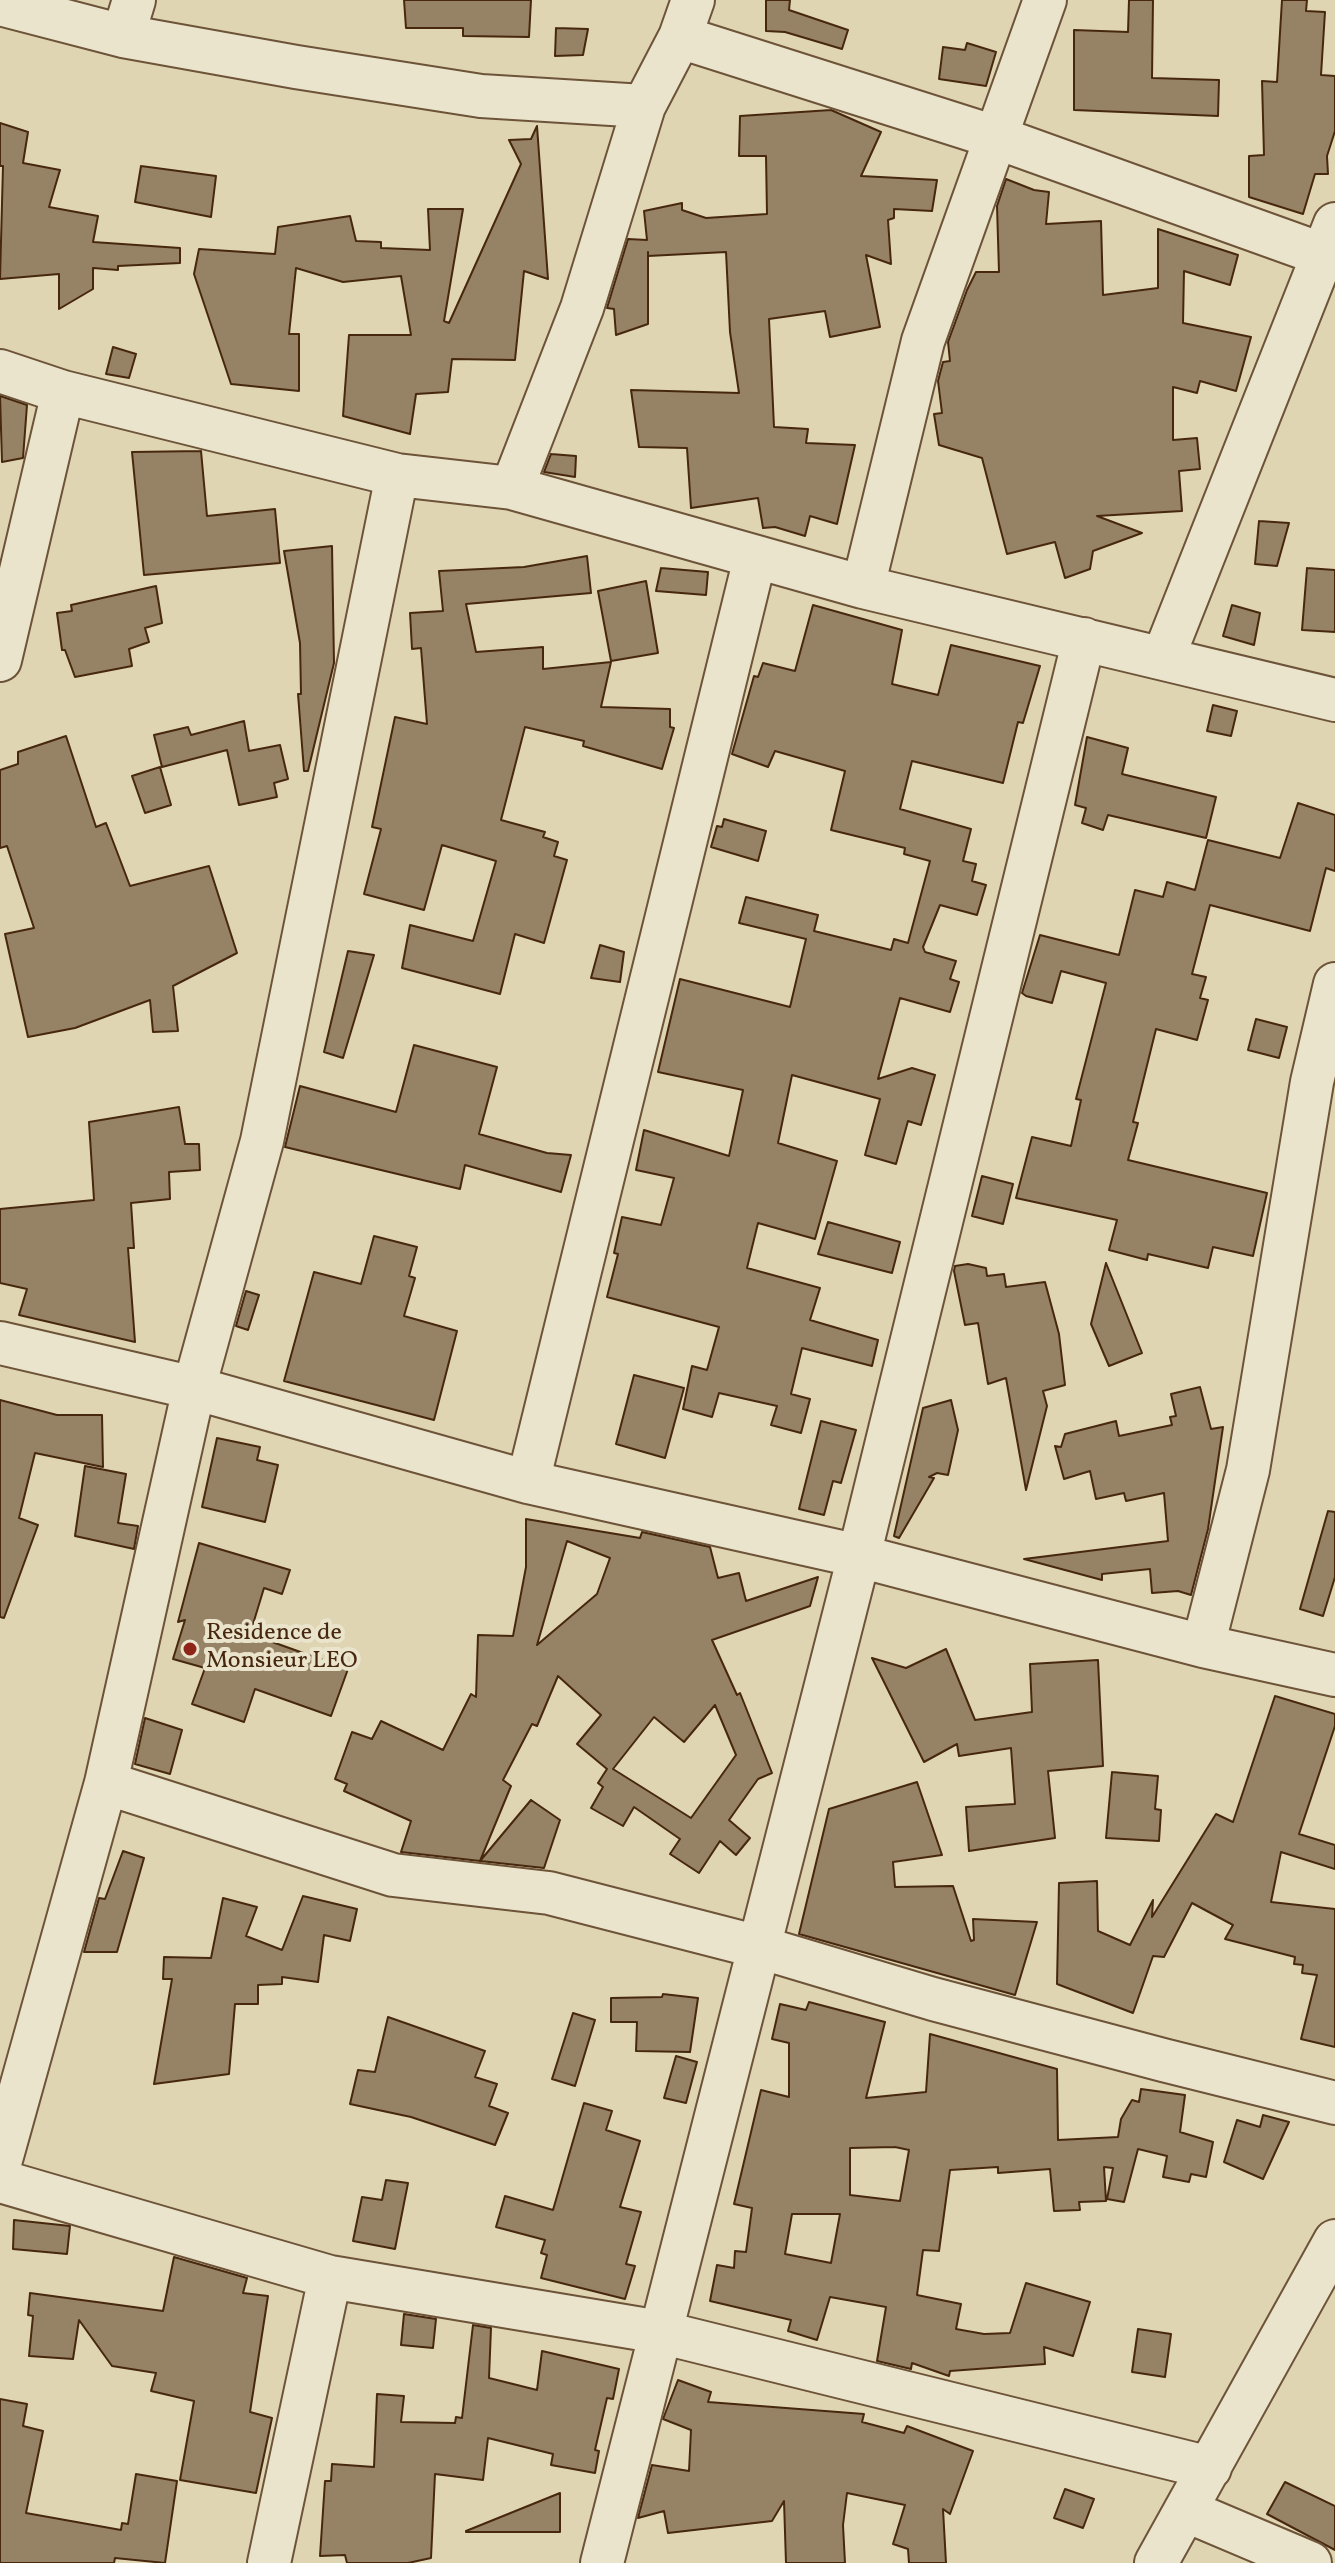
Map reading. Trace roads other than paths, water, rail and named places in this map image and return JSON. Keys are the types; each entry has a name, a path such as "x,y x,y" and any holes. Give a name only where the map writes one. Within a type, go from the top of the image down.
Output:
{"street":[{"path":"863,587 923,341 1045,0"},
{"path":"0,4 129,18 481,96 644,106"},
{"path":"512,488 582,308 644,106 686,19 998,138 1332,246 1163,658"},
{"path":"0,371 63,392 397,475 512,488 863,587 1335,700"},
{"path":"0,660 63,392"},
{"path":"0,2163 12,2079 106,1783 194,1388 262,1141 397,475"},
{"path":"528,1482 755,558"},
{"path":"602,2563 859,1556 1084,639"},
{"path":"1203,1646 1248,1470 1324,1085 1335,984"},
{"path":"0,1343 194,1388 528,1482 859,1556 1203,1646 1335,1675"},
{"path":"106,1783 393,1875 549,1893 759,1947 933,1999 1335,2103"},
{"path":"0,2181 330,2277 660,2332 1210,2468"},
{"path":"1156,2563 1335,2241"},
{"path":"269,2563 330,2277"},
{"path":"1187,2511 1310,2563"}],"place":[{"name":"Residence de Monsieur LEO","path":"190,1649"}]}
